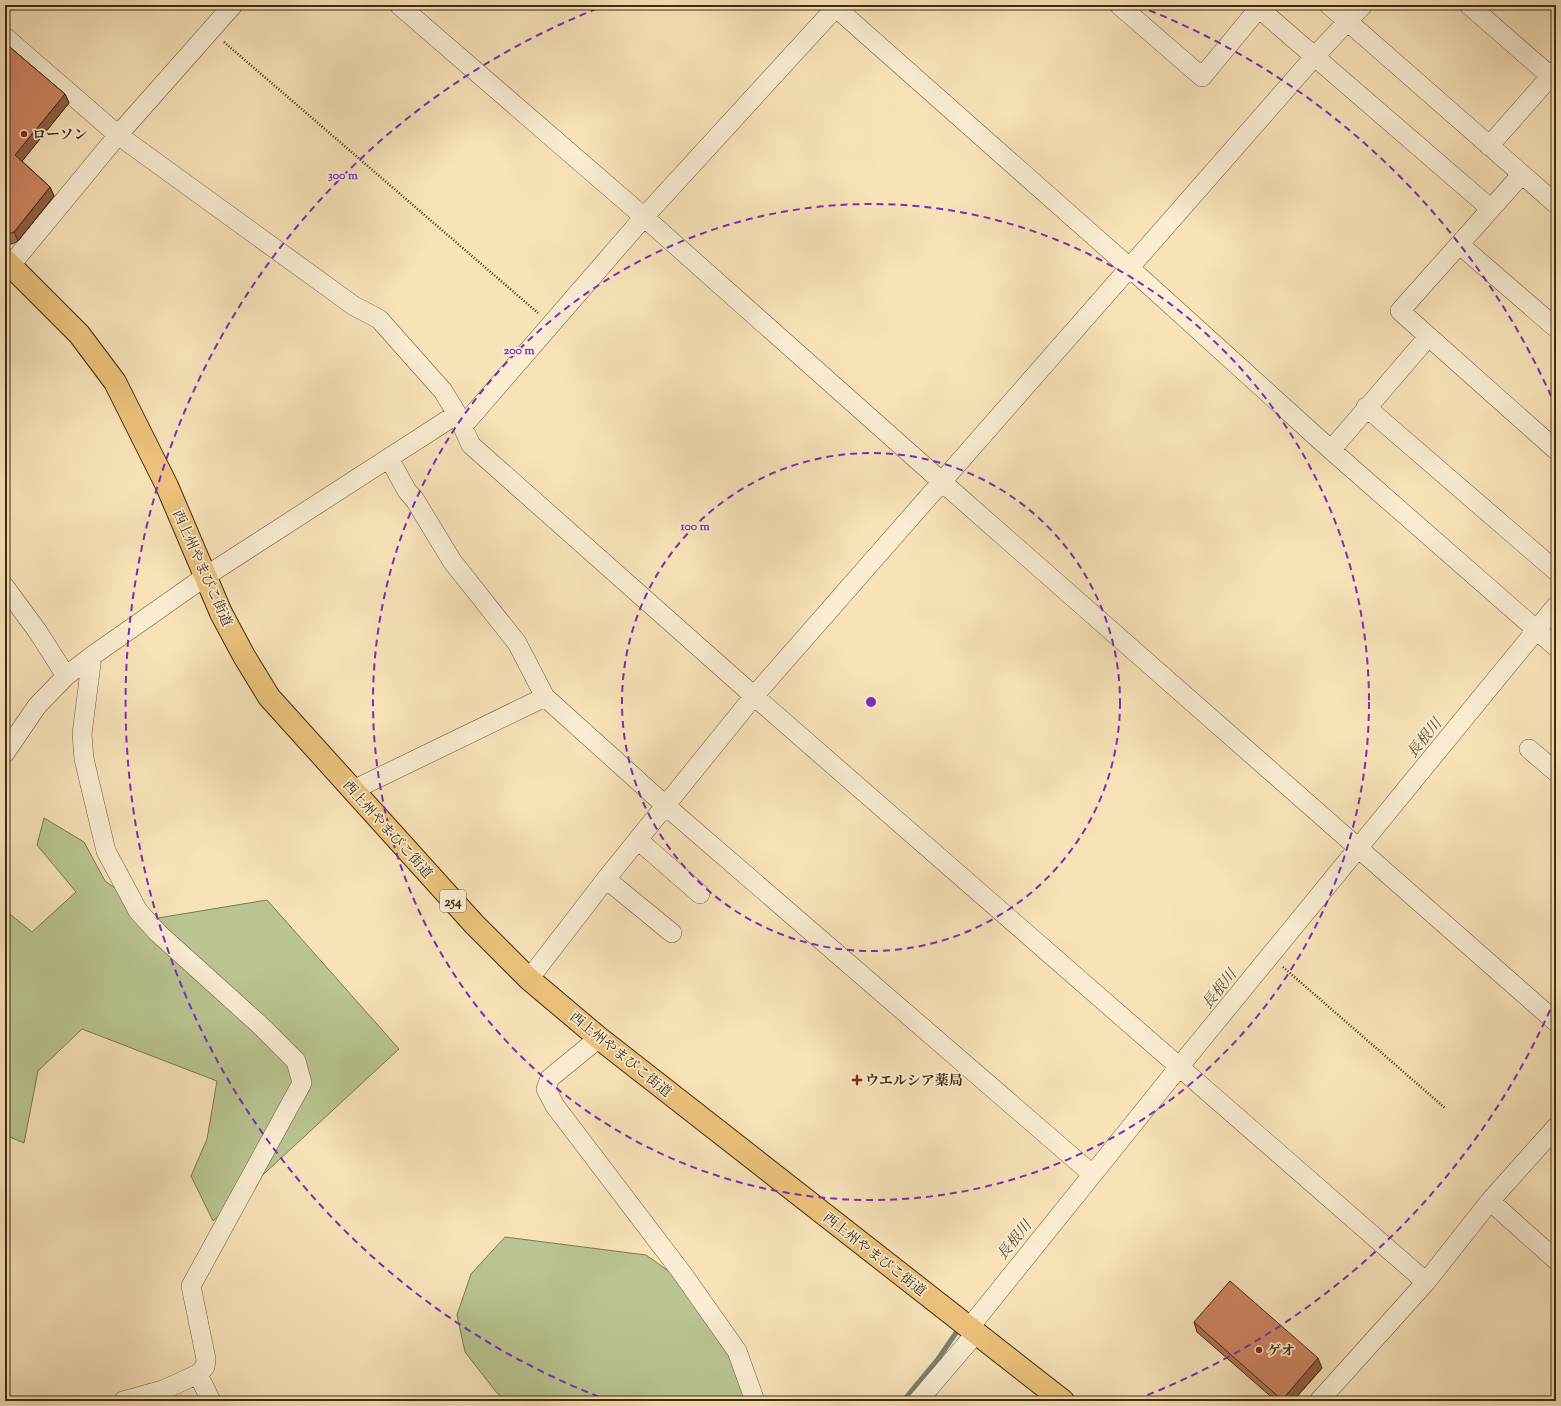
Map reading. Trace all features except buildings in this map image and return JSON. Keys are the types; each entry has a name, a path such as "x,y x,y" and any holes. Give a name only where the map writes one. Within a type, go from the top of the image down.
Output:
{"highway":[{"name":"西上州やまびこ街道","path":"6,266 79,334 115,382 167,486 221,613 244,656 269,697 474,924 529,979 599,1038 1062,1401"}],"street":[{"path":"6,266 118,135 212,31 233,5"},
{"path":"399,5 644,217 941,481 1359,847 1556,1022"},
{"path":"1119,5 1202,77 1257,7 1491,209"},
{"path":"1329,5 1556,204"},
{"path":"529,979 606,879 754,696 1315,56 1363,5"},
{"path":"1469,5 1554,76 1489,146"},
{"path":"5,753 37,706 66,676 92,656 206,576 389,458 460,420 550,323 644,217 836,6 1130,268 1331,450 1556,647"},
{"path":"5,38 118,135 354,306 379,319 443,391 460,420 471,445 754,696 1426,1282"},
{"path":"1522,174 1400,311 1556,450"},
{"path":"1460,245 1556,328"},
{"path":"1331,450 1366,407 1428,336"},
{"path":"1366,407 1556,571"},
{"path":"389,458 407,491 415,500 452,561 517,643 545,698 666,806 1092,1174"},
{"path":"5,587 38,632 66,676"},
{"path":"918,1401 1092,1174 1556,606"},
{"path":"92,656 82,734 84,759 106,851 138,911 158,933 261,1026 296,1061 302,1083 191,1286 206,1359 205,1367 198,1374 162,1390 127,1401"},
{"path":"353,790 545,698"},
{"path":"1529,749 1556,772"},
{"path":"638,840 700,894"},
{"path":"606,879 672,933"},
{"path":"599,1038 550,1078 546,1089 555,1106 682,1273 737,1351 755,1401"},
{"path":"1319,1401 1426,1282 1490,1201 1556,1127"},
{"path":"1490,1201 1556,1260"},
{"path":"198,1374 211,1401"}],"path":[{"path":"212,31 550,323"},
{"path":"1270,956 1445,1108"}],"green space":[{"path":"44,818 84,842 105,881 158,918 267,900 399,1049 213,1221 191,1176 207,1139 217,1081 82,1029 38,1071 24,1143 5,1135 5,910 32,932 76,892 37,845"},
{"path":"505,1237 646,1255 684,1282 728,1340 745,1401 507,1401 497,1393 465,1352 457,1315 471,1274"}],"waterway":[{"name":"長根川","path":"903,1401 938,1359 960,1327"}],"place":[{"name":"ローソン","path":"24,134"},
{"name":"ウエルシア薬局","path":"857,1080"},
{"name":"ゲオ","path":"1259,1350"}]}
